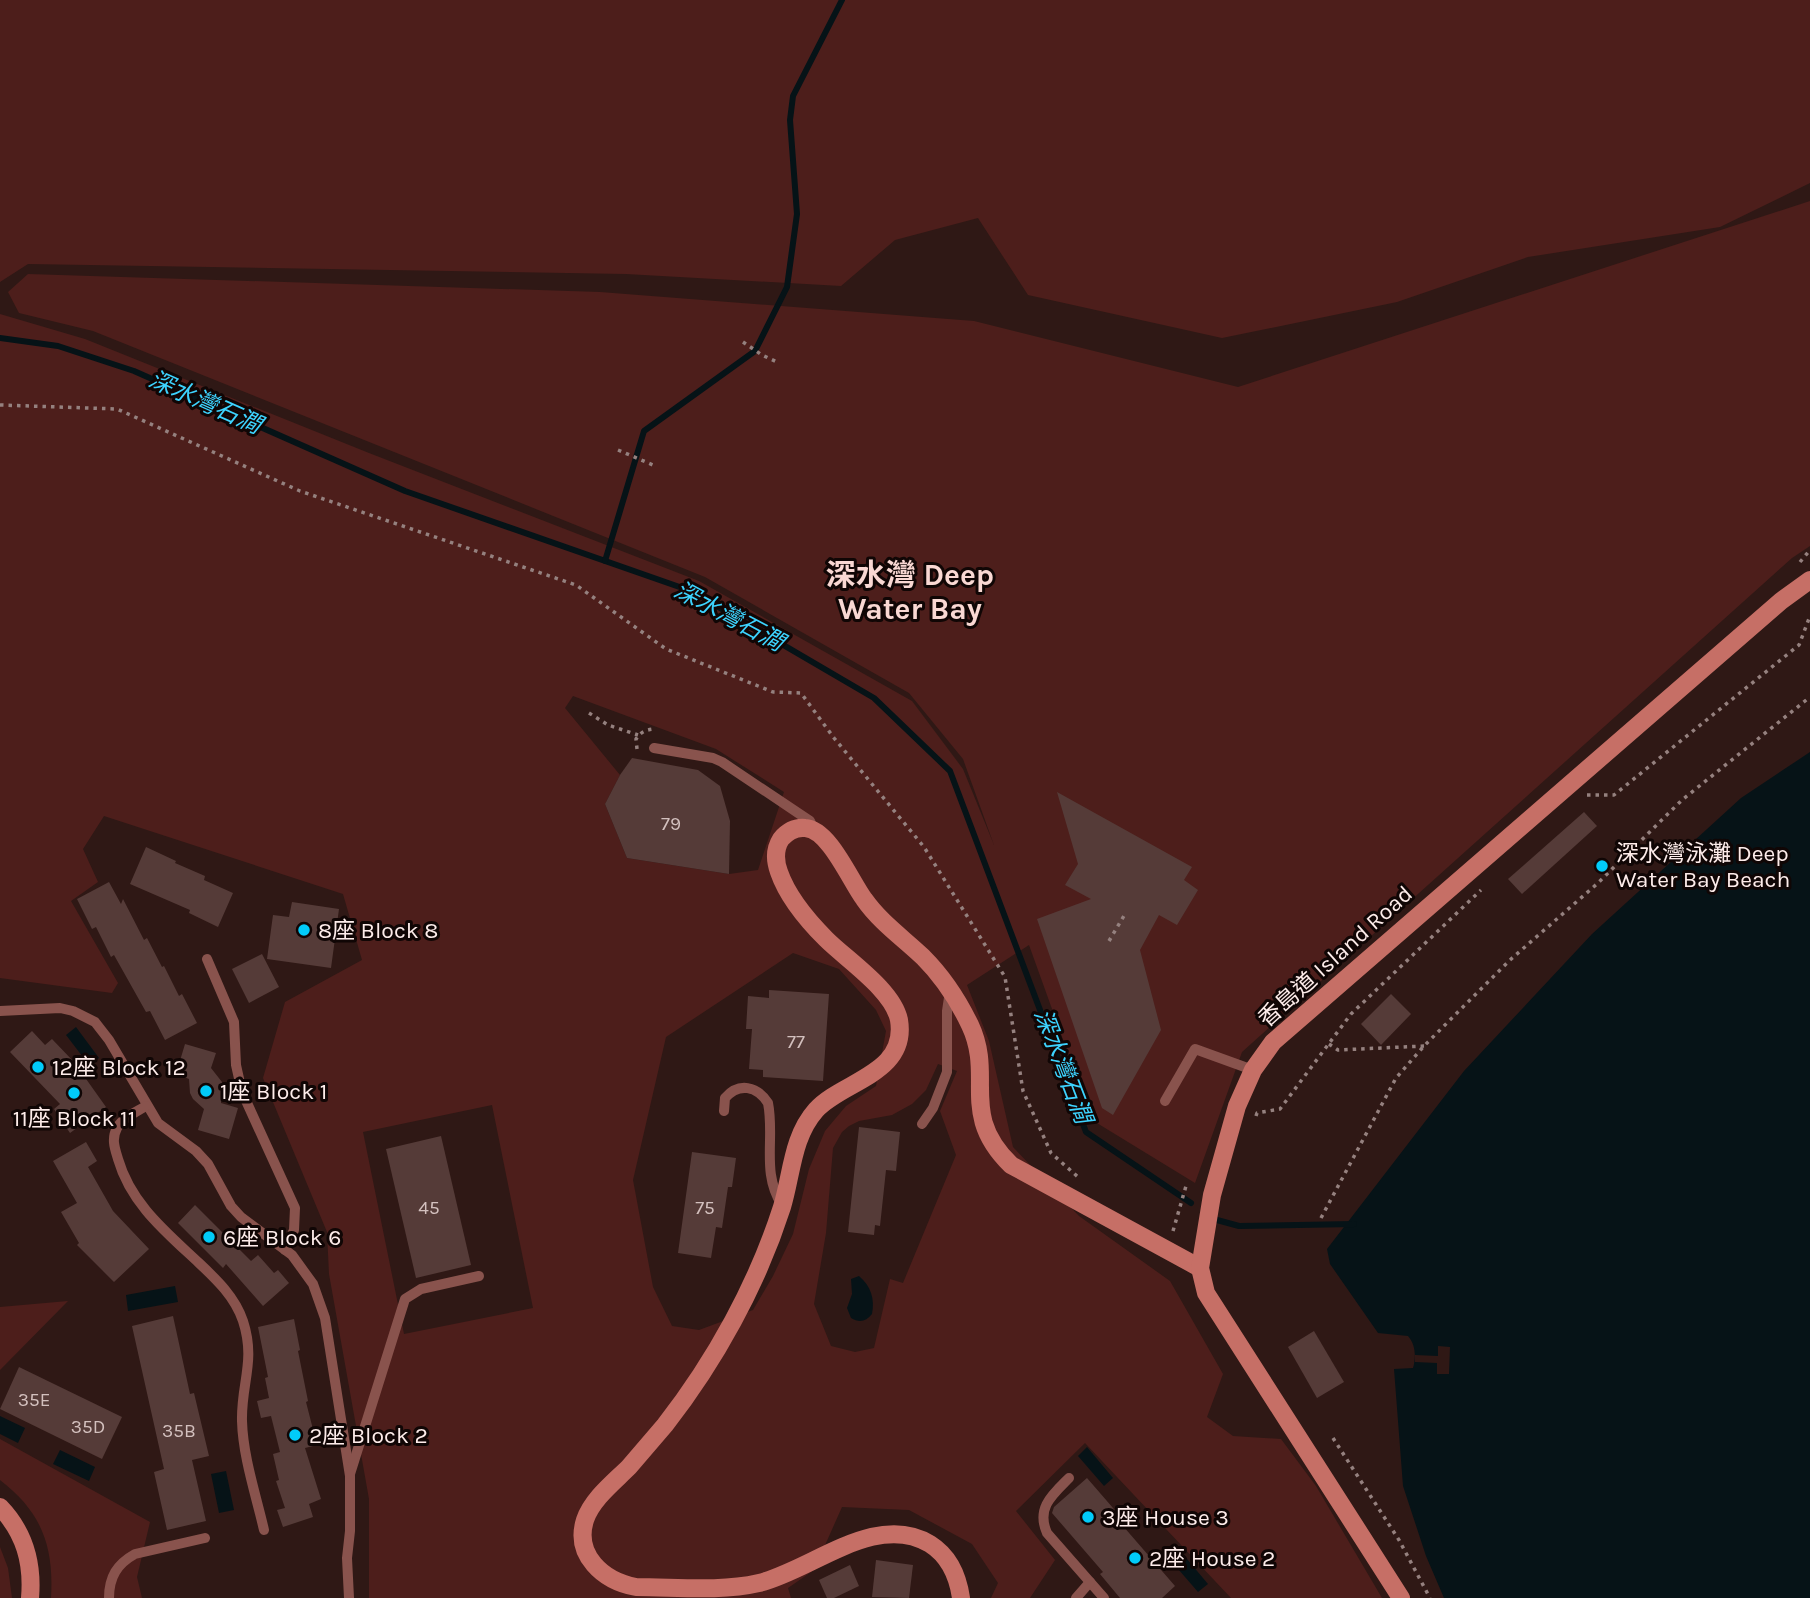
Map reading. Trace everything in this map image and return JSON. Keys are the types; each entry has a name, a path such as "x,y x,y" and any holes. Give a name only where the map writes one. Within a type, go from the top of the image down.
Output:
{"street":[{"name":"香島道 Island Road","path":"1401,1598 1206,1293 1200,1268 1212,1195 1237,1106 1252,1070 1273,1042 1781,601 1810,580"},
{"path":"961,1598 959,1584 945,1557 934,1546 907,1534 877,1535 780,1576 738,1587 623,1585 601,1572 589,1557 583,1532 590,1508 657,1433 695,1383 745,1297 782,1205 795,1151 806,1123 825,1101 883,1066 898,1037 899,1021 889,1000 813,926 783,882 775,859 779,842 792,830 800,828 814,830 824,836 877,916 926,961 950,991 976,1040 979,1056 978,1104 982,1121 993,1145 1011,1166 1200,1268"},
{"path":"0,1507 18,1529 24,1543 31,1574 30,1598"}],"lane":[{"path":"654,748 713,758 722,762 810,821 814,830"},
{"path":"207,959 234,1023 236,1065 242,1092 295,1209 294,1230 285,1250"},
{"path":"922,1124 933,1108 947,1072 947,1011 950,991"},
{"path":"0,1011 60,1008 86,1016 103,1031 158,1123 208,1164 231,1206 241,1217 304,1268 320,1300 350,1476 351,1517 347,1558 349,1598"},
{"path":"1165,1101 1195,1049 1252,1070"},
{"path":"724,1111 724,1098 735,1089 757,1090 768,1103 769,1175 782,1205"},
{"path":"146,1106 122,1121 117,1128 114,1143 127,1182 144,1209 218,1281 236,1304 242,1318 250,1351 242,1419 243,1438 264,1531"},
{"path":"350,1476 405,1298 421,1289 479,1276"},
{"path":"1069,1478 1048,1499 1044,1507 1043,1524 1047,1533 1104,1598"},
{"path":"109,1598 112,1576 125,1559 135,1554 205,1538"},
{"path":"1076,1598 1090,1582"}],"path":[{"path":"743,342 777,362"},
{"path":"0,405 117,408 300,491 576,585 666,649 773,692 801,693 924,847 1005,977 1023,1091 1051,1153 1080,1180"},
{"path":"618,450 653,465"},
{"path":"1581,794 1614,795 1799,645 1810,616"},
{"path":"1321,1218 1395,1078 1424,1046 1510,960 1598,883 1682,800 1810,697"},
{"path":"589,713 608,725 638,735"},
{"path":"1252,1126 1257,1113 1280,1109 1352,1014 1481,890"},
{"path":"1109,940 1125,914"},
{"path":"1328,1044 1338,1050 1424,1046"},
{"path":"1163,1226 1174,1231 1186,1186"},
{"path":"1334,1438 1399,1540 1430,1598"}],"shaded area":[{"path":"0,0 1810,0 1810,183 1720,227 1528,257 1397,302 1222,338 1028,295 978,218 895,240 841,286 626,274 28,264 0,282"},
{"path":"1810,201 1810,546 1792,558 1242,1052 1195,1183 1092,1120 1029,945 967,985 989,1041 1013,1147 1079,1216 1170,1281 1223,1374 1207,1417 1233,1436 1281,1439 1316,1486 1382,1598 1231,1598 1085,1443 1016,1511 1055,1560 1030,1598 991,1598 998,1583 972,1544 909,1510 842,1507 814,1570 788,1588 791,1598 369,1598 369,1499 329,1274 327,1232 263,1078 285,1002 362,960 343,894 104,816 83,849 98,882 71,901 118,983 112,993 0,978 0,314 85,339 699,581 912,701 963,769 994,845 963,759 909,693 705,577 93,331 19,313 8,292 28,274 600,292 974,321 1238,387","holes":["573,696 716,749 784,792 758,870 729,874 627,858 605,804 620,775 565,708","793,953 839,969 876,1010 886,1031 876,1086 846,1106 825,1131 809,1169 793,1234 753,1310 699,1330 672,1326 653,1287 633,1180 666,1037","938,1064 957,1071 940,1111 956,1155 903,1283 890,1279 874,1348 855,1352 831,1346 814,1304 826,1233 833,1148 842,1132 849,1126 859,1121 892,1115 912,1104 926,1090","492,1105 533,1308 404,1334 363,1132"]},
{"path":"1810,752 1810,1598 1444,1598 1426,1556 1403,1486 1394,1369 1413,1368 1413,1343 1408,1336 1378,1333 1330,1264 1327,1249 1464,1071 1592,934 1741,798"},
{"path":"76,1027 99,1058 89,1065 66,1035"},
{"path":"859,1276 869,1288 873,1303 872,1314 860,1321 851,1318 847,1308 852,1294 851,1279"},
{"path":"175,1286 178,1302 128,1311 126,1295"},
{"path":"68,1301 0,1370 0,1307"},
{"path":"0,1416 25,1428 18,1443 0,1434"},
{"path":"0,1439 150,1522 137,1577 142,1598 51,1598 50,1563 42,1532 26,1505 0,1480"},
{"path":"1087,1447 1113,1478 1104,1486 1078,1456"},
{"path":"60,1450 95,1467 89,1481 53,1464"},
{"path":"226,1471 234,1510 219,1513 211,1474"},
{"path":"0,1547 8,1568 12,1598 0,1598"},
{"path":"1182,1553 1208,1584 1198,1592 1172,1562"}],"pier":[{"path":"1438,1346 1450,1347 1449,1374 1437,1374 1437,1363 1415,1362 1415,1355 1438,1356"}],"building":[{"path":"632,758 698,770 720,786 730,821 729,874 627,858 605,804"},
{"path":"1057,792 1192,867 1184,880 1198,890 1177,925 1159,915 1140,950 1161,1030 1113,1115 1102,1108 1037,919 1091,899 1065,885 1078,864"},
{"path":"1584,812 1597,826 1522,894 1508,879"},
{"path":"146,847 233,893 218,927 189,913 190,910 130,884"},
{"path":"109,882 121,904 123,899 144,940 147,938 197,1023 165,1040 114,955 111,957 96,927 92,929 77,899"},
{"name":"8座 Block 8","path":"292,902 339,909 331,968 267,959 273,915 289,917"},
{"path":"262,954 279,987 249,1003 232,969"},
{"path":"769,990 829,994 823,1081 763,1077 763,1070 749,1069 752,1029 746,1029 748,996 769,998"},
{"path":"1391,994 1411,1014 1381,1045 1361,1024"},
{"path":"32,1031 45,1045 52,1039 74,1062 106,1107 70,1133 54,1109 60,1104 10,1052"},
{"name":"1座 Block 1","path":"185,1044 216,1053 211,1068 222,1082 221,1103 238,1108 229,1139 198,1130 204,1109 190,1093 189,1079 176,1074"},
{"path":"859,1127 900,1132 896,1171 886,1170 880,1226 875,1225 874,1235 848,1232"},
{"path":"441,1136 471,1265 416,1278 386,1149"},
{"path":"86,1142 97,1161 88,1167 113,1211 149,1249 114,1282 77,1245 79,1243 61,1212 77,1203 53,1161"},
{"path":"692,1152 736,1158 732,1187 728,1187 722,1228 716,1227 711,1258 678,1253"},
{"path":"195,1205 251,1261 258,1255 274,1273 278,1270 289,1283 263,1306 226,1264 223,1268 178,1223"},
{"path":"173,1316 190,1394 194,1393 209,1456 192,1460 206,1521 167,1530 154,1472 164,1469 132,1326"},
{"path":"294,1319 308,1401 306,1402 317,1445 305,1448 321,1499 309,1504 313,1517 283,1527 277,1510 285,1508 276,1481 279,1480 273,1454 280,1452 271,1416 261,1418 257,1401 269,1398 265,1378 268,1377 258,1327"},
{"path":"1314,1331 1344,1382 1317,1398 1288,1347"},
{"path":"19,1367 122,1417 102,1459 0,1409"},
{"path":"1087,1478 1126,1523 1123,1526 1175,1586 1162,1598 1120,1598 1100,1574 1103,1572 1052,1513 1054,1507"},
{"path":"876,1560 913,1565 909,1598 872,1597"},
{"path":"850,1565 859,1586 834,1598 827,1598 819,1580"}],"waterway":[{"path":"605,561 644,431 755,351 787,287 797,214 790,120 793,96 842,0"},
{"name":"深水灣石澗","path":"0,338 58,346 134,371 405,491 691,591 874,698 950,771 1086,1132 1191,1203"},
{"path":"1217,1220 1239,1226 1354,1224"}],"place":[{"name":"深水灣泳灘 Deep Water Bay Beach","path":"1602,866"},
{"name":"8座 Block 8","path":"304,930"},
{"name":"12座 Block 12","path":"38,1067"},
{"name":"1座 Block 1","path":"206,1091"},
{"name":"11座 Block 11","path":"74,1093"},
{"name":"6座 Block 6","path":"209,1237"},
{"name":"2座 Block 2","path":"295,1435"},
{"name":"3座 House 3","path":"1088,1517"},
{"name":"2座 House 2","path":"1135,1558"}],"district":[{"name":"深水灣 Deep Water Bay","path":"910,592"}]}
